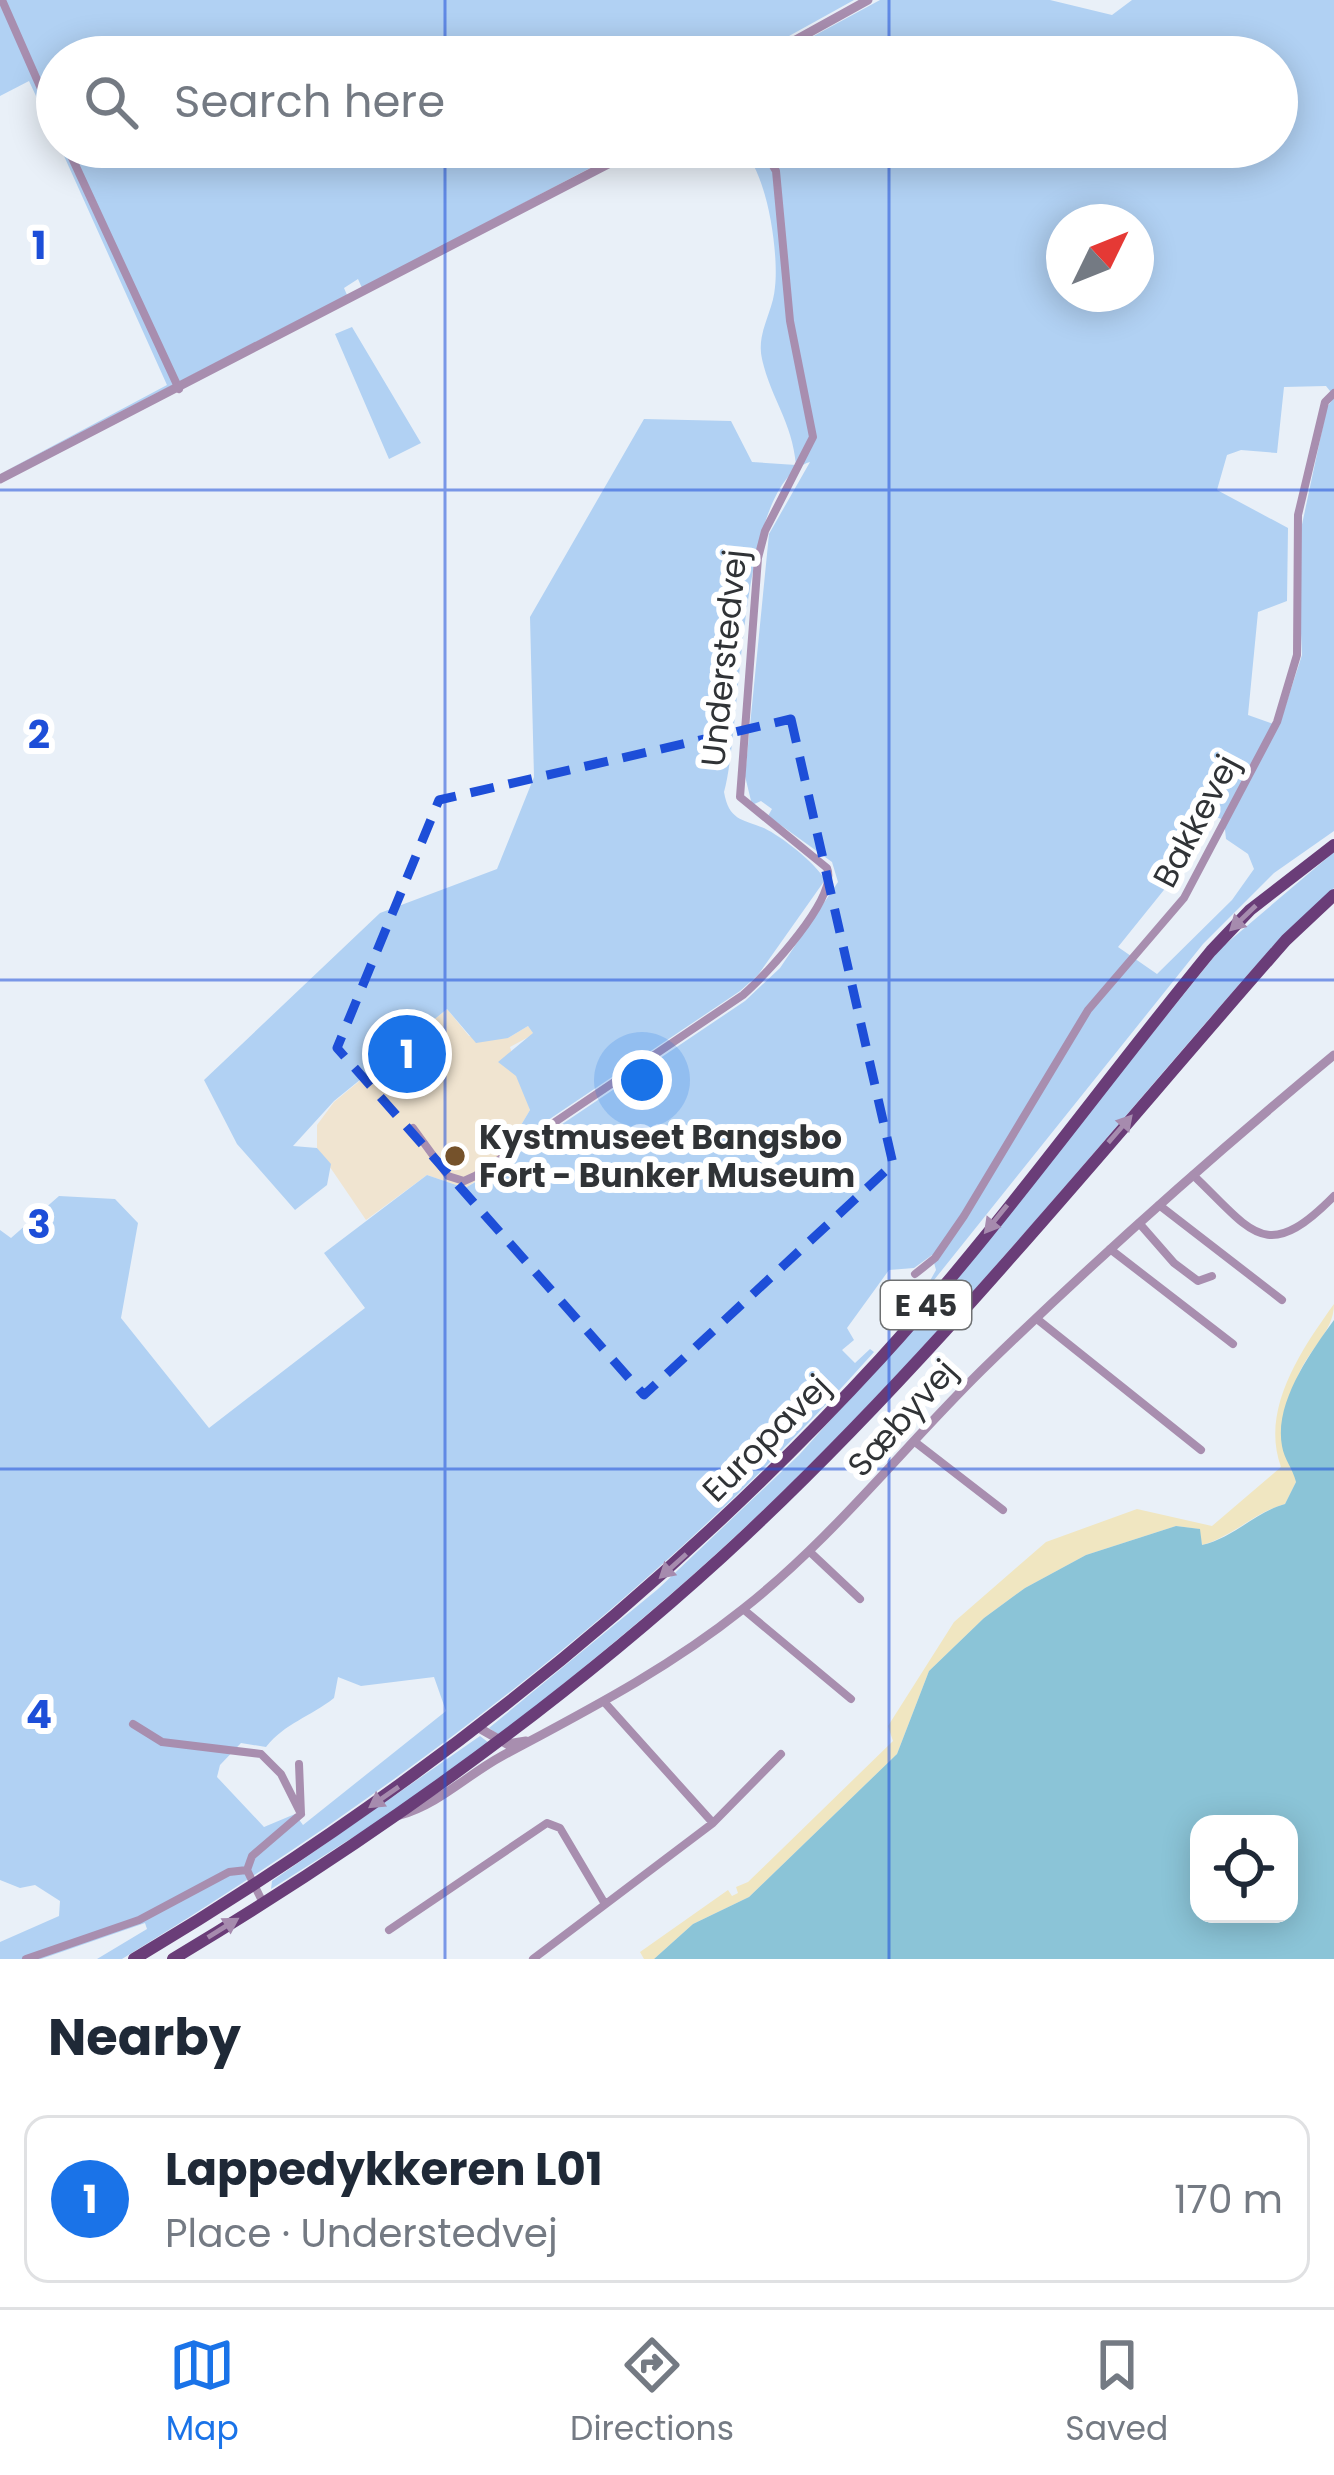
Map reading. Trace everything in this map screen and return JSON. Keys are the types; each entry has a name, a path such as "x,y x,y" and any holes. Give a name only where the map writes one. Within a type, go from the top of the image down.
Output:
{"main road":[{"name":"Europavej","path":"134,1959 479,1728 636,1600 798,1446 934,1295 1210,951 1250,910 1334,844"},
{"name":"Europavej","path":"173,1959 396,1816 500,1741 653,1618 816,1466 1286,940 1334,896"}],"street":[{"path":"2,0 36,77"},
{"path":"803,36 868,0"},
{"path":"77,168 179,389"},
{"path":"0,479 600,168"},
{"name":"Understedvej","path":"413,1127 448,1176 464,1181 475,1176 743,995 775,963 828,890 827,868 740,797 758,558 770,520 813,437 790,321 774,168"},
{"name":"Bakkevej","path":"914,1274 935,1258 964,1216 1088,1010 1184,898 1277,722 1297,655 1298,514 1325,401 1334,393"},
{"name":"Sæbyvej","path":"396,1816 422,1809 497,1759 605,1704 743,1610 810,1552 1110,1249 1334,1055"},
{"path":"1193,1175 1243,1222 1270,1237 1294,1233 1334,1196"},
{"path":"1159,1205 1282,1300"},
{"path":"1139,1223 1174,1263 1198,1281 1212,1276"},
{"path":"1110,1249 1233,1344"},
{"path":"1037,1319 1201,1450"},
{"path":"915,1442 1003,1510"},
{"path":"810,1552 860,1599"},
{"path":"743,1610 851,1700"},
{"path":"605,1704 713,1823"},
{"path":"133,1724 162,1742 261,1754 281,1774 301,1814"},
{"path":"479,1728 500,1741"},
{"name":"Sæbyvej","path":"500,1741 522,1742 554,1732"},
{"path":"533,1959 713,1823 781,1754"},
{"path":"299,1765 301,1814"},
{"path":"263,1903 250,1877 252,1856 301,1814"},
{"path":"389,1930 554,1823 605,1904"},
{"path":"26,1959 139,1920 229,1872 250,1877"}],"highlighted area":[{"path":"791,719 893,1164 644,1395 337,1048 439,800"}],"shaded area":[{"path":"0,0 854,0 789,36 36,36 36,96 29,81 0,96"},
{"path":"880,0 1050,0 1112,15 1132,0 1334,0 1334,396 1326,386 1284,387 1277,453 1241,450 1227,455 1217,490 1288,528 1287,601 1258,612 1248,715 1279,726 1302,655 1297,548 1327,407 1334,398 1334,831 1274,873 1203,944 922,1295 936,1270 932,1255 914,1268 889,1270 847,1328 854,1340 842,1350 855,1363 870,1349 874,1352 704,1526 614,1606 425,1757 122,1959 97,1959 147,1929 145,1923 41,1959 0,1959 0,1942 59,1916 60,1901 35,1885 20,1888 0,1880 0,1230 11,1238 59,1196 115,1199 138,1223 121,1318 209,1428 365,1308 324,1253 427,1175 465,1188 479,1180 745,1001 780,968 838,882 832,862 768,816 772,809 761,801 752,805 745,776 769,534 810,462 786,479 768,513 756,558 724,792 733,813 789,844 825,880 758,975 508,1147 530,1110 516,1076 498,1062 533,1033 528,1026 508,1038 476,1043 447,1009 334,1101 293,1146 317,1148 331,1164 327,1185 295,1210 237,1144 204,1080 380,913 497,869 534,777 530,617 644,419 731,421 752,462 796,465 761,350 775,287 775,254 764,191 754,168 1298,168 1298,36 814,36","holes":["1216,817 1224,820 1226,839 1248,854 1254,869 1232,900 1157,974 1118,947 1184,865 1196,829","338,1677 361,1686 434,1677 446,1711 303,1825 295,1814 264,1827 217,1777 220,1765 241,1743 266,1747 334,1698"]},
{"path":"69,168 590,168 362,288 358,279 344,288 347,295 0,474 167,385"},
{"path":"352,327 421,443 389,459 335,334"},
{"path":"1334,852 1334,888 1272,947 892,1380 663,1601 499,1735 489,1728 658,1589 799,1455 928,1312 1221,948"},
{"path":"447,1009 469,1036 508,1038 528,1026 534,1034 510,1047 530,1110 508,1147 514,1157 465,1188 427,1175 366,1220 317,1148 317,1125 334,1102"},
{"path":"1334,1320 1334,1959 654,1959 693,1924 749,1897 897,1754 929,1671 984,1618 1025,1588 1086,1555 1176,1526 1200,1529 1202,1545 1213,1542 1285,1504 1296,1482 1282,1446 1283,1413 1305,1363"},
{"path":"480,1736 489,1743 385,1817 271,1889 272,1881"}],"sand":[{"path":"1334,1304 1329,1324 1301,1369 1294,1391 1291,1431 1296,1482 1285,1504 1202,1545 1199,1529 1176,1526 1086,1555 1025,1588 984,1618 929,1671 897,1754 749,1897 693,1924 654,1959 644,1959 640,1952 728,1890 732,1896 738,1893 736,1887 748,1882 893,1741 888,1726 954,1622 1046,1542 1137,1509 1212,1526 1281,1467 1276,1424 1287,1381"}],"place":[{"name":"Lappedykkeren L01","path":"407,1054"},
{"name":"Kystmuseet Bangsbo Fort - Bunker Museum","path":"455,1156"}]}
